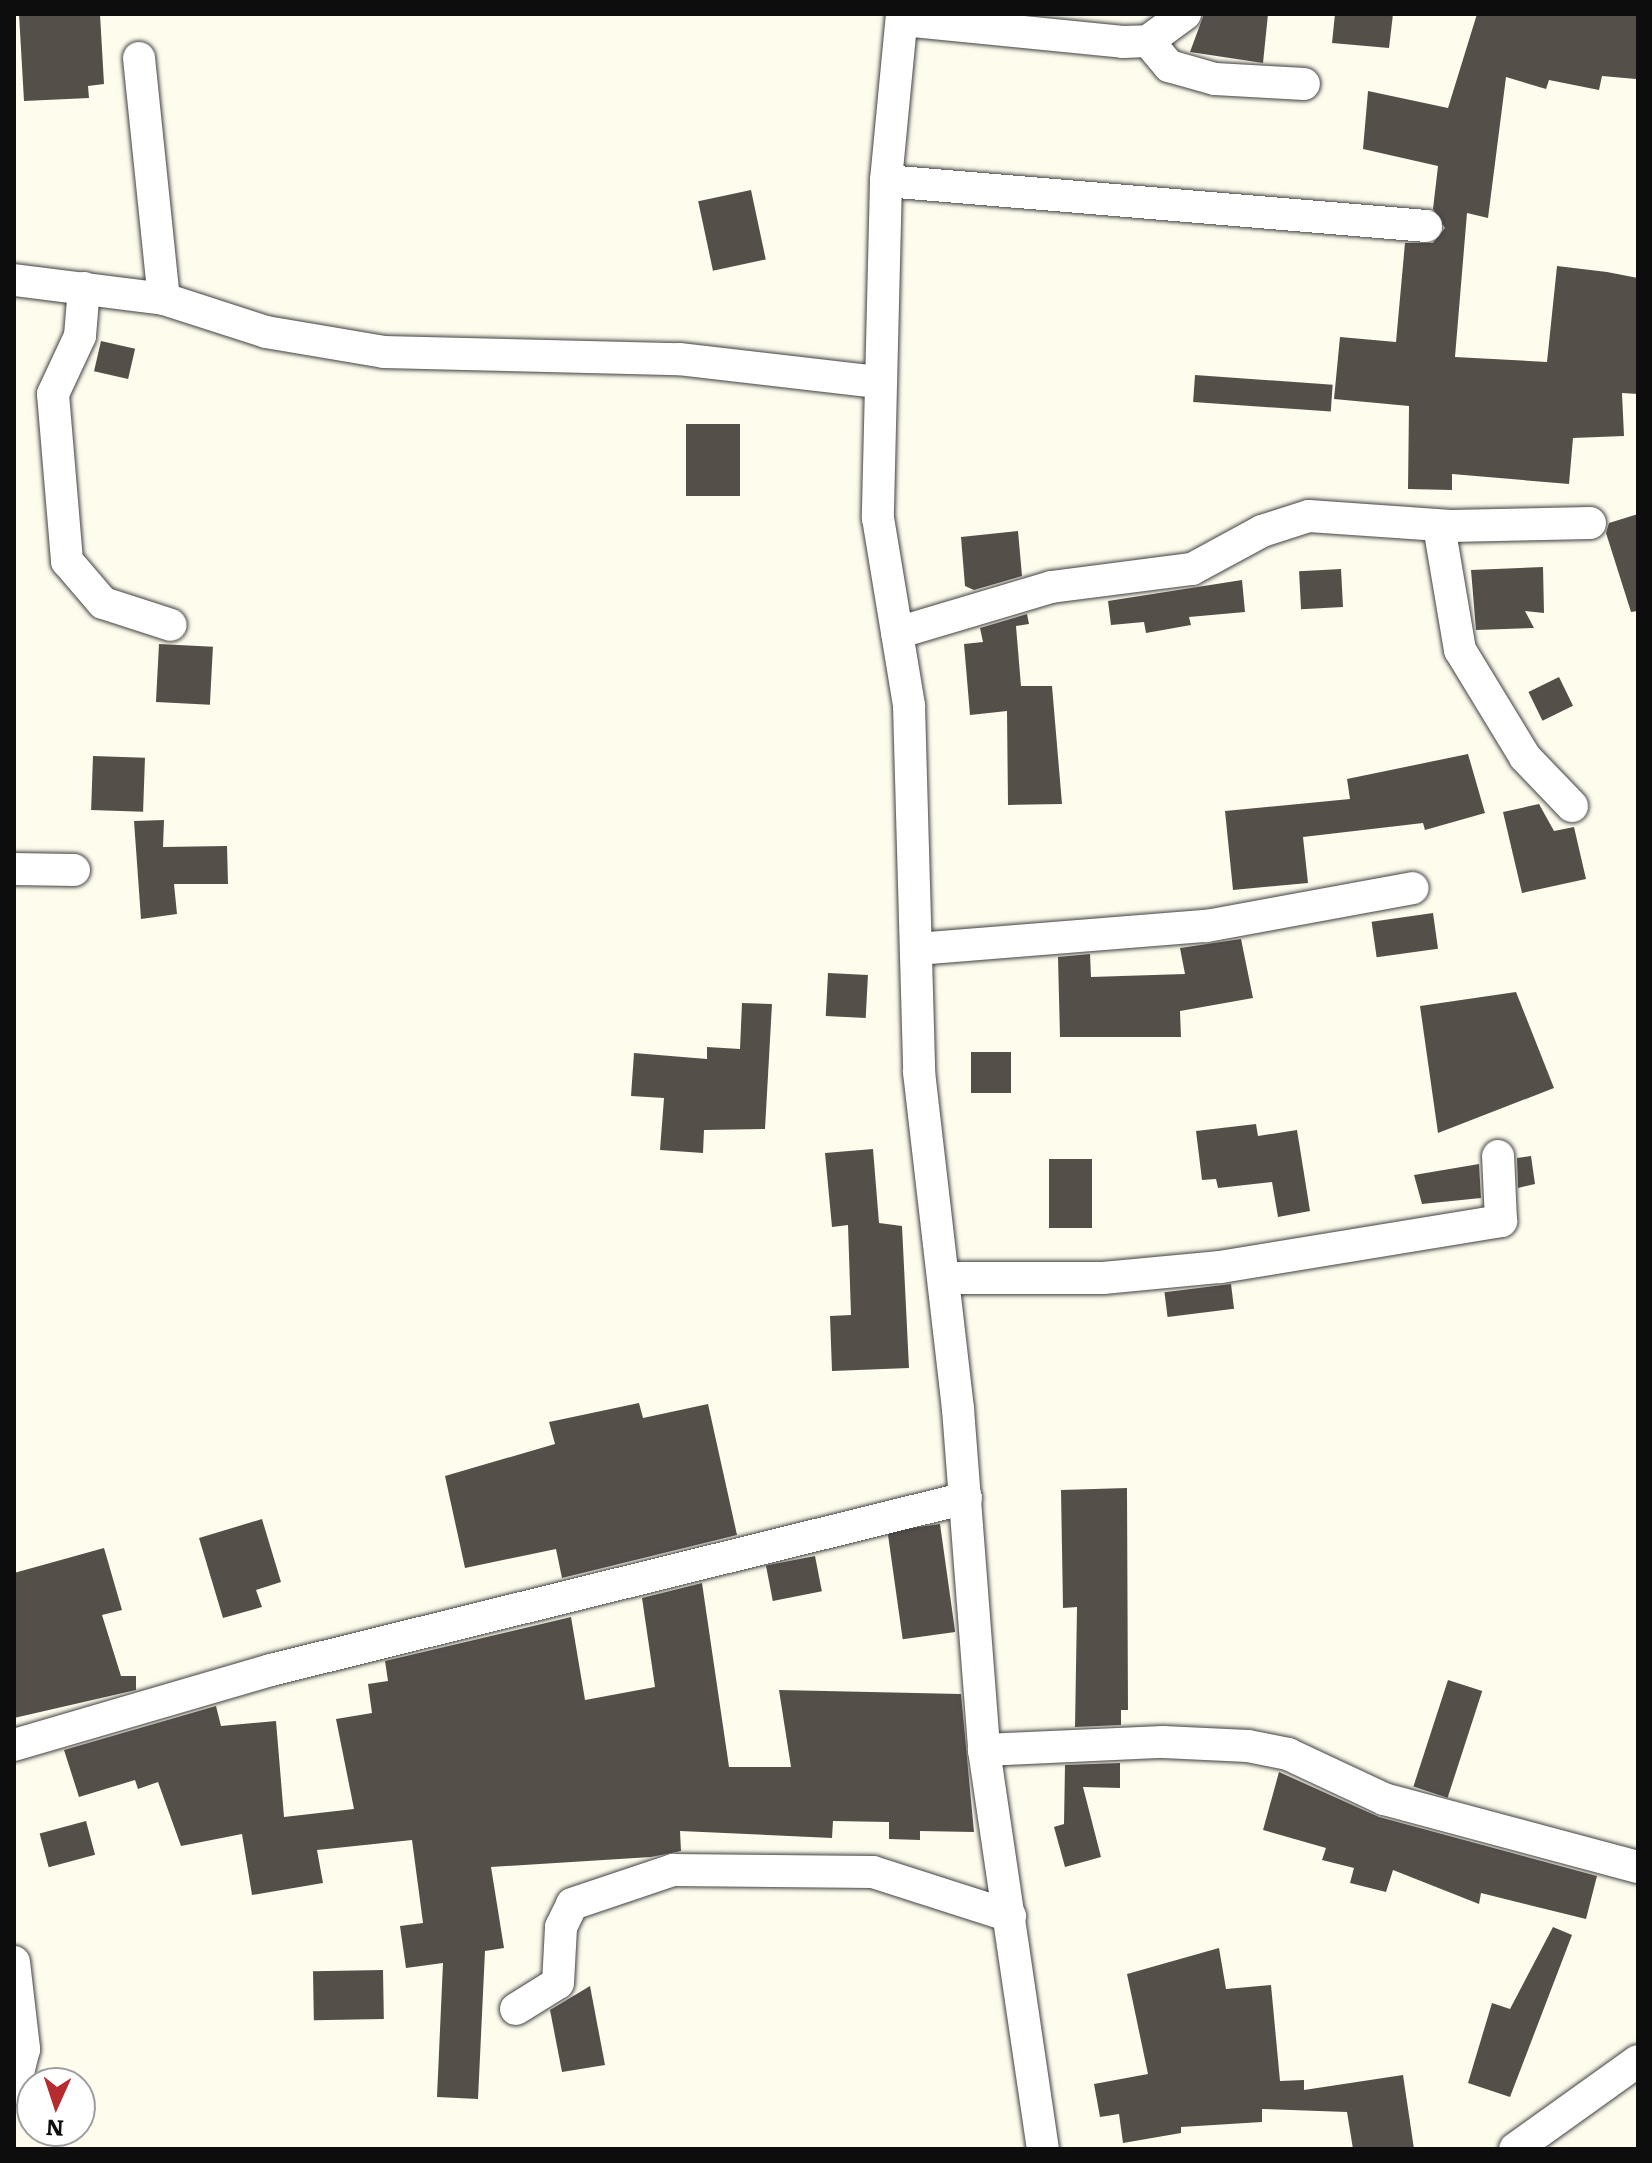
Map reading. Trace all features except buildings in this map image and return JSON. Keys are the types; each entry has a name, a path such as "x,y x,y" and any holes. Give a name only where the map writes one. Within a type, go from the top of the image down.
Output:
{"street":[{"path":"1043,2149 984,1750 966,1498 919,1072 909,706 878,518 878,382 886,181 902,17 1148,41 1185,14"},
{"path":"1148,41 1169,66 1200,75 1304,84"},
{"path":"139,58 164,299"},
{"path":"886,181 1426,226"},
{"path":"14,280 164,299 266,332 384,352 679,359 878,382"},
{"path":"84,288 80,336 53,394 67,561 103,603 171,625"},
{"path":"897,633 1051,587 1192,569 1262,531 1309,516 1439,526 1590,523"},
{"path":"1439,526 1460,650 1525,757 1572,806"},
{"path":"14,869 74,870"},
{"path":"917,949 1206,926 1413,888"},
{"path":"944,1278 1103,1278 1220,1267 1501,1221 1498,1156"},
{"path":"14,1745 271,1670 966,1498"},
{"path":"984,1750 1163,1742 1248,1746 1288,1754 1384,1799 1638,1867"},
{"path":"516,2009 558,1983 561,1927 572,1904 673,1870 873,1872 1010,1916"},
{"path":"14,1962 24,2049 14,2089"},
{"path":"1515,2149 1638,2061"}]}
